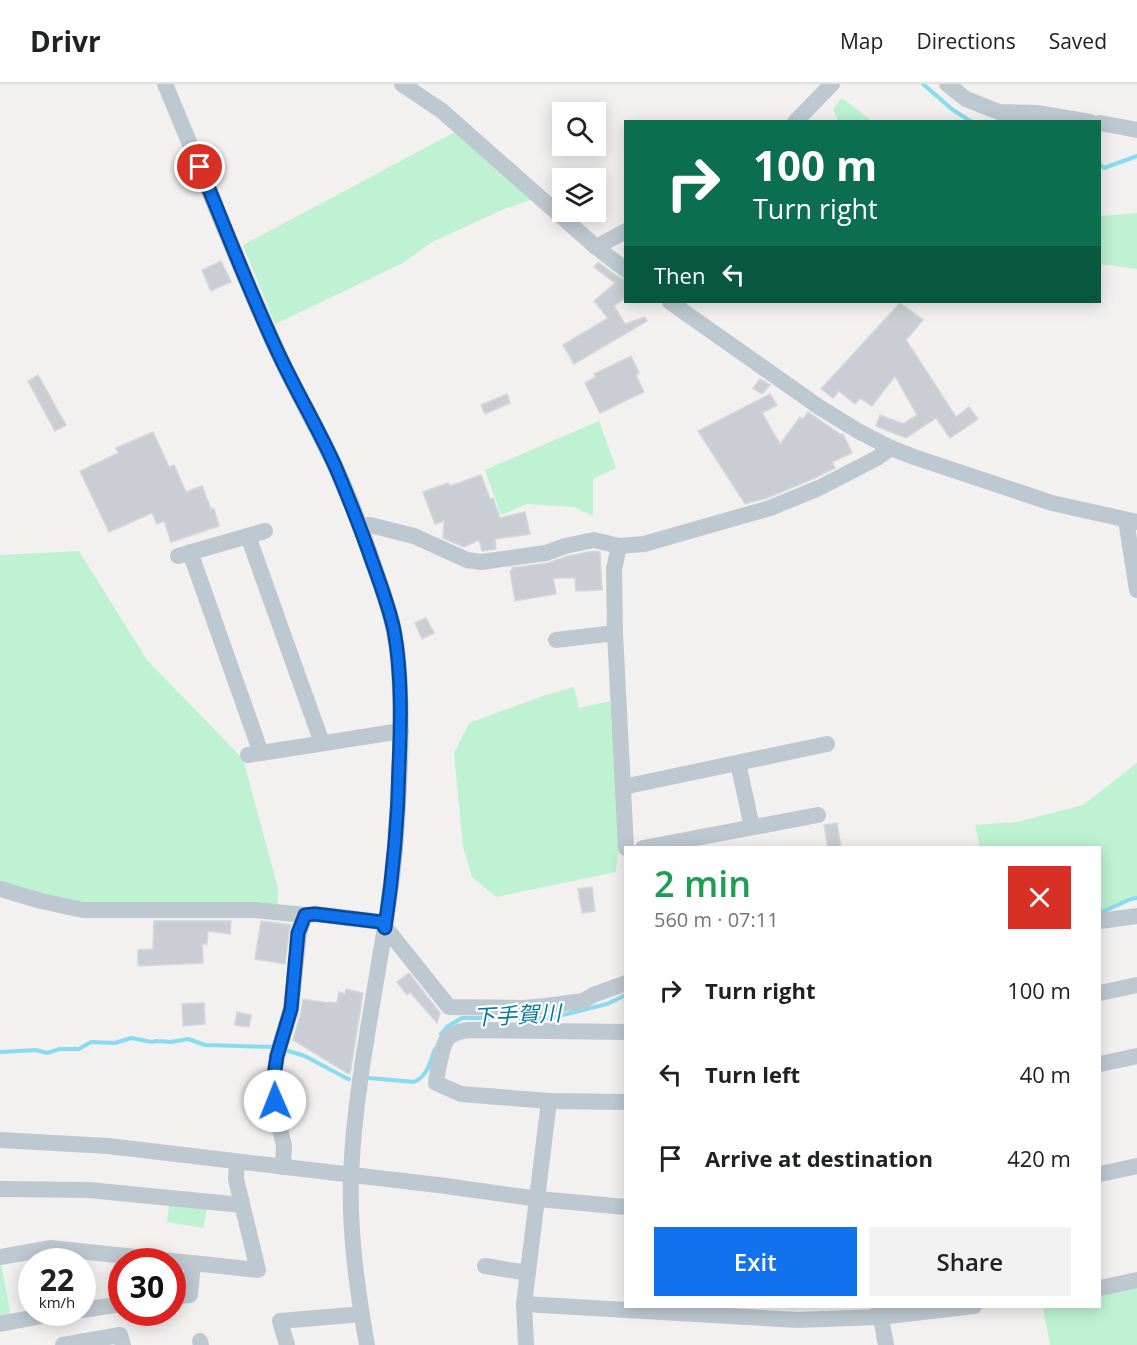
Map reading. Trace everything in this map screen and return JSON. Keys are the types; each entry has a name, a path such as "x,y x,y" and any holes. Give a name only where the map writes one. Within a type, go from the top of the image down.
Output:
{"street":[{"path":"165,84 259,310 335,466 360,525 393,628 398,664 401,731 397,830 385,928 361,1077 351,1175 351,1216 357,1280 368,1345"},
{"path":"402,84 442,111 596,247 624,268"},
{"path":"797,120 832,84"},
{"path":"947,84 966,99 999,112 1037,113 1078,120"},
{"path":"1101,123 1137,130"},
{"path":"596,247 624,232"},
{"path":"671,303 819,407 891,448 1052,502 1131,521 1137,590"},
{"path":"360,525 370,525 414,536 467,560 481,562 546,553 594,540 619,546 644,544 770,508 819,488 891,448"},
{"path":"265,531 184,554 254,754 401,731"},
{"path":"248,536 322,743"},
{"path":"619,546 614,569 615,633 626,846"},
{"path":"556,640 615,633"},
{"path":"623,787 827,744"},
{"path":"738,763 752,827"},
{"path":"653,846 818,815"},
{"path":"0,889 83,910 255,910 381,922 449,1006 523,1008 546,1006 583,1001 624,984"},
{"path":"284,1167 284,1146 277,1117 273,1083 279,1050 291,1009 298,933 305,915"},
{"path":"1101,921 1137,916"},
{"path":"1101,993 1137,985"},
{"path":"624,1032 470,1030 457,1032 447,1039 436,1073 436,1083 461,1094 549,1101 624,1102"},
{"path":"1101,1064 1137,1056"},
{"path":"526,1345 524,1304 549,1101"},
{"path":"0,1140 108,1146 538,1199 624,1207"},
{"path":"0,1257 51,1248 258,1270 236,1179 237,1162"},
{"path":"1101,1174 1137,1166"},
{"path":"0,1189 89,1190 242,1206"},
{"path":"186,1295 190,1295 193,1263"},
{"path":"485,1266 528,1273"},
{"path":"1101,1288 1137,1280"},
{"path":"524,1304 797,1320 943,1308"},
{"path":"880,1312 886,1345"},
{"path":"287,1345 280,1321 362,1314"},
{"path":"0,1324 18,1321"},
{"path":"63,1345 120,1335 123,1345"}],"green space":[{"path":"842,98 871,120 838,120 833,109"},
{"path":"455,132 531,200 504,209 432,242 403,263 275,324 243,245"},
{"path":"1137,213 1137,269 1101,264 1101,216"},
{"path":"599,421 616,468 593,479 593,516 574,507 527,504 501,515 485,470"},
{"path":"79,551 147,660 243,759 278,888 278,909 65,902 0,884 0,555"},
{"path":"574,687 579,708 610,701 619,843 616,872 496,897 472,877 463,847 454,753 469,723"},
{"path":"1137,763 1137,898 1101,911 1101,846 980,846 975,825 1017,822 1083,805"},
{"path":"169,1204 207,1209 203,1228 167,1222"},
{"path":"0,1263 11,1317 0,1319"},
{"path":"1137,1282 1137,1345 1050,1345 1043,1308 1101,1308 1101,1289"}],"building":[{"path":"221,261 231,282 211,291 202,270"},
{"path":"598,262 624,279 624,298 614,306 625,324 645,317 647,321 574,364 563,345 608,318 594,301 615,283 594,267"},
{"path":"900,303 923,320 906,340 956,417 969,407 978,419 950,438 936,418 906,438 876,426 880,415 903,424 917,415 895,376 872,406 860,398 855,404 839,391 833,398 821,389"},
{"path":"631,356 644,392 600,413 585,383 596,377 594,374"},
{"path":"38,375 66,425 55,431 28,381"},
{"path":"760,379 770,385 762,394 753,388"},
{"path":"507,394 510,403 485,414 481,405"},
{"path":"770,394 777,405 762,413 780,444 800,417 803,419 808,412 843,434 852,453 832,462 835,468 815,478 767,498 745,504 698,431"},
{"path":"153,432 169,467 174,465 186,492 202,486 211,509 214,509 219,526 171,542 164,521 157,524 152,513 109,532 80,471 118,453 116,448"},
{"path":"481,475 500,518 525,512 530,534 495,539 496,549 482,551 479,540 464,547 443,538 444,521 435,524 423,492 448,483 450,486"},
{"path":"594,551 600,552 602,590 576,591 575,578 553,578 556,594 515,601 510,571 512,568 548,563"},
{"path":"426,618 434,633 422,639 415,623"},
{"path":"837,823 841,846 828,846 824,825"},
{"path":"592,887 595,911 582,913 578,889"},
{"path":"154,921 231,921 230,934 208,931 207,944 202,944 203,963 138,966 138,950 153,949"},
{"path":"261,921 291,925 285,964 255,959"},
{"path":"409,973 440,1013 437,1023 410,992 407,995 397,982"},
{"path":"346,989 363,993 350,1074 293,1040 303,999 337,1003 339,992 345,994"},
{"path":"204,1003 205,1024 183,1026 182,1004"},
{"path":"237,1012 251,1015 249,1027 235,1025"}],"waterway":[{"path":"923,84 953,110 969,120"},
{"path":"1101,166 1104,168 1137,156"},
{"name":"下手賀川","path":"1101,913 1137,898"},
{"name":"下手賀川","path":"441,1034 448,1026 462,1018 551,1018 607,1004 624,996"},
{"name":"下手賀川","path":"0,1052 36,1050 47,1053 60,1049 79,1049 91,1042 115,1043 131,1038 152,1042 188,1039 205,1045 274,1047"},
{"name":"下手賀川","path":"369,1078 414,1082 425,1072 435,1049"},
{"name":"下手賀川","path":"285,1050 305,1056 349,1079"}],"route":[{"path":"200,167 259,310 335,466 360,525 385,598 398,655 401,731 399,792 385,928 381,922 315,914 305,915 298,933 291,1009 277,1056 273,1083 275,1101"}]}
